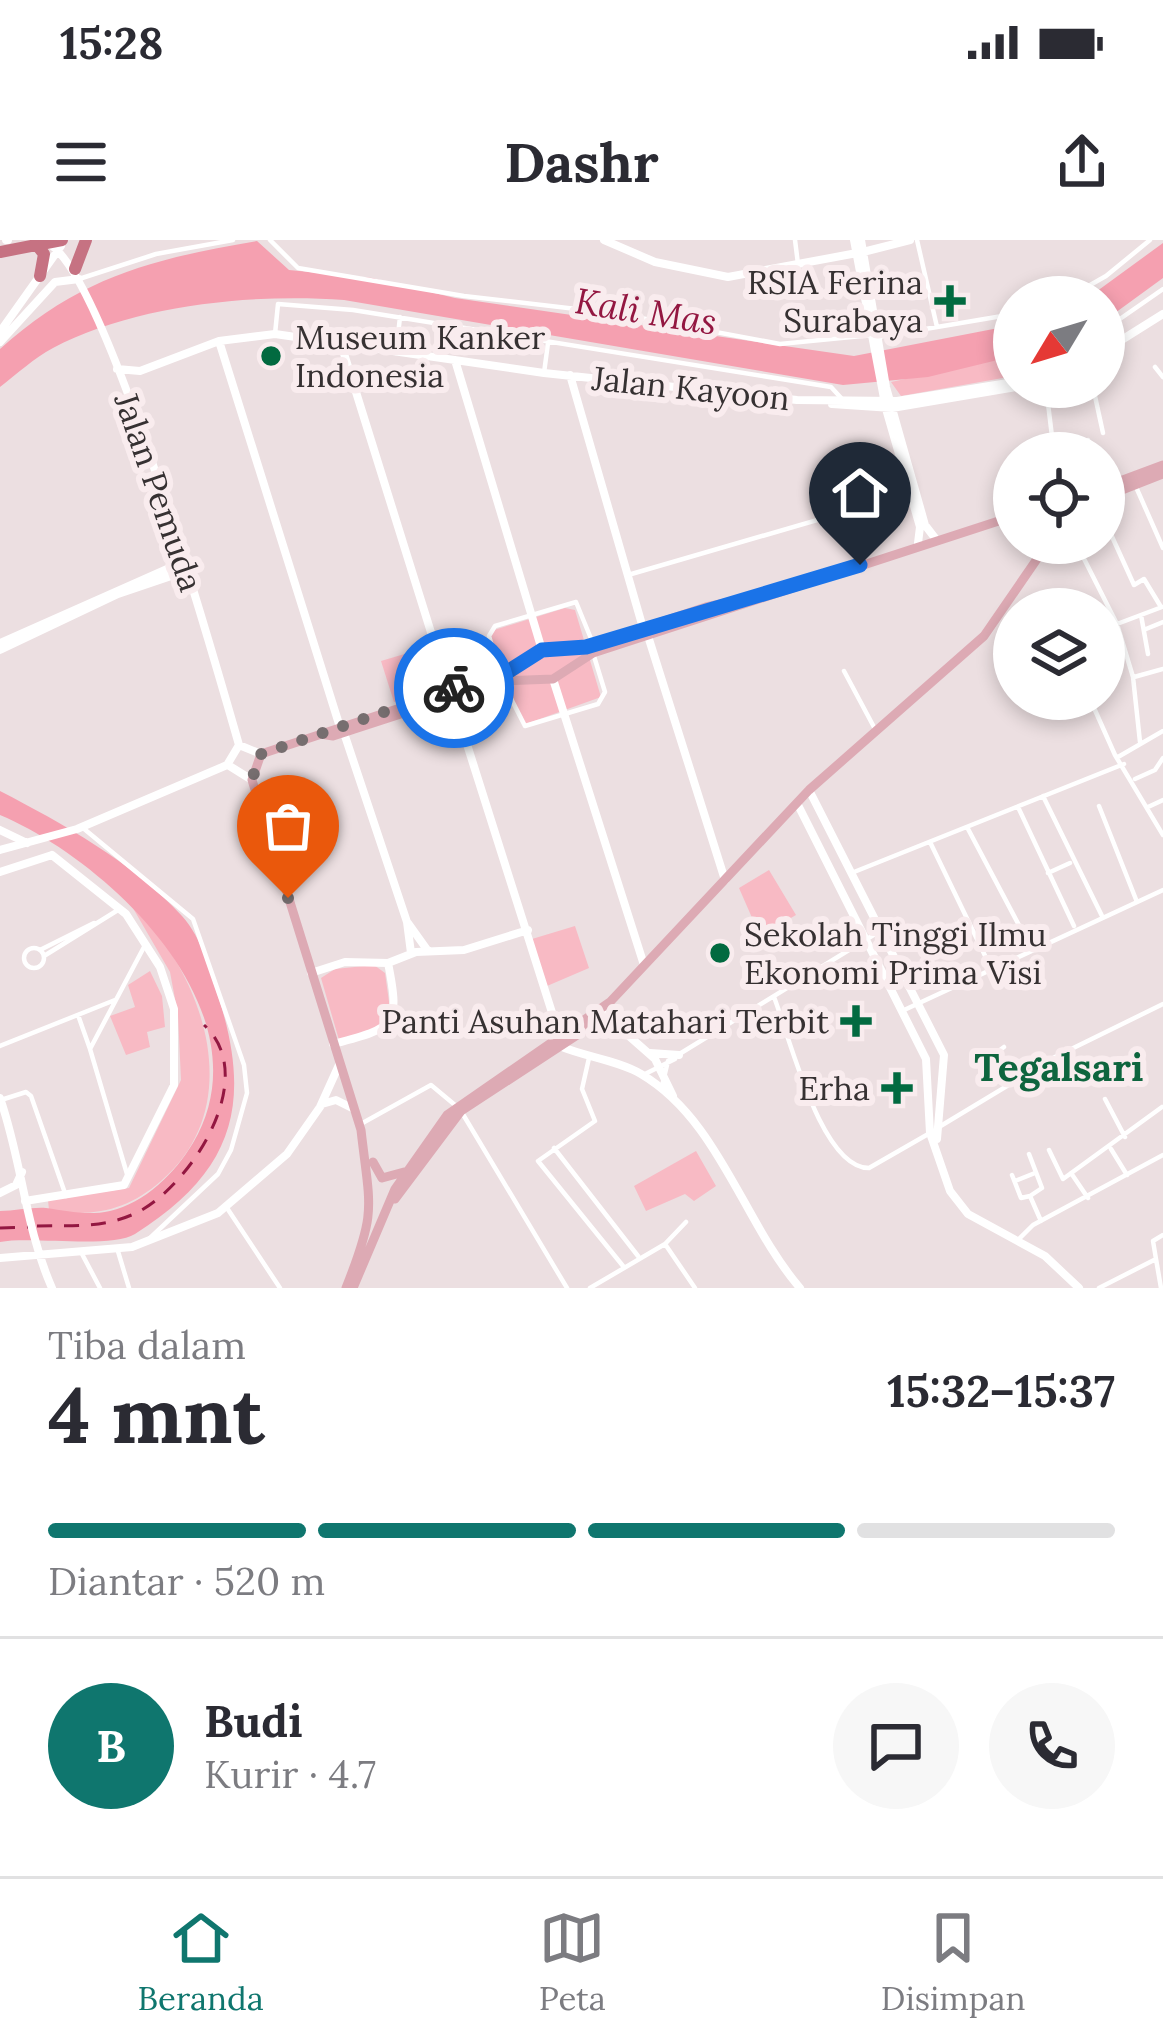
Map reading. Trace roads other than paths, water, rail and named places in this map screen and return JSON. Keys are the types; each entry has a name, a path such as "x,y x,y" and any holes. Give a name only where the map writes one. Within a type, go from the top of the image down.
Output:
{"highway":[{"path":"79,278 86,240"},
{"path":"4,243 52,243"},
{"path":"40,276 52,243"}],"main road":[{"path":"1125,489 1163,470"},
{"path":"1125,481 1163,470"},
{"path":"887,556 993,521"},
{"path":"501,678 542,650 593,649 993,522"},
{"path":"388,1208 459,1109 562,1047 604,1015 809,790 984,636 1035,564"},
{"path":"409,1169 394,1178 377,1175 252,779 261,754 501,678 553,679 593,649"},
{"path":"350,1288 409,1169 459,1109 610,1002 794,807"},
{"path":"350,1288 370,1221 371,1183 360,1127"}],"street":[{"path":"0,342 61,278 79,278 153,254 233,240"},
{"path":"270,240 295,267 476,298 619,314 780,344 876,341 993,318"},
{"path":"604,240 655,262 728,277 914,240 938,327"},
{"path":"795,240 798,264"},
{"path":"858,240 919,543"},
{"path":"1106,276 1150,240"},
{"path":"16,314 40,276 52,243"},
{"name":"Jalan Pemuda","path":"52,243 79,278 127,394 239,745"},
{"path":"1125,315 1163,289"},
{"path":"0,328 41,299"},
{"path":"275,334 280,304 400,316 831,388 842,400"},
{"path":"1125,338 1163,314"},
{"path":"396,353 400,316"},
{"name":"Jalan Kayoon","path":"117,369 140,370 219,341 275,334 544,373 819,400 888,404 993,388"},
{"path":"219,341 407,922 411,953"},
{"path":"544,373 548,343"},
{"path":"341,344 555,1022 569,1034"},
{"path":"455,360 542,650"},
{"path":"1155,367 1163,377"},
{"path":"127,394 140,370"},
{"path":"570,375 645,632 725,880"},
{"name":"Jalan Kayoon","path":"819,400 888,404"},
{"path":"888,404 926,525 935,538"},
{"path":"1135,485 1163,548"},
{"path":"628,575 910,493"},
{"path":"1124,564 1134,585 1144,579 1162,607 1125,621"},
{"path":"2,646 184,567"},
{"path":"576,602 605,695 570,713 521,725 501,678 489,632 533,615 576,602"},
{"path":"1142,615 1148,654"},
{"path":"1146,629 1163,622"},
{"path":"1125,650 1133,677 1140,742"},
{"path":"1133,677 1163,669"},
{"path":"844,670 875,730"},
{"path":"553,679 570,713 644,965"},
{"path":"1100,720 1163,836"},
{"path":"1118,757 1163,730"},
{"path":"226,765 239,745 261,754"},
{"path":"1132,777 1154,770 1163,758"},
{"path":"854,872 1124,764"},
{"path":"0,850 79,828 226,765 239,767 252,779"},
{"path":"774,997 827,1140 843,1161 868,1168 934,1137 940,1126 946,1060 809,790"},
{"path":"1042,796 1072,863"},
{"path":"1148,807 1163,800"},
{"path":"1099,806 1137,902"},
{"path":"794,807 808,823 928,1066 942,1173 962,1209 1052,1261 1079,1288"},
{"path":"1018,807 1075,929"},
{"path":"808,823 813,813 822,814"},
{"path":"967,827 1031,948"},
{"path":"79,828 193,919 247,1084 231,1150 218,1174 147,1242"},
{"path":"0,830 28,843"},
{"path":"0,1194 26,1207 117,1188 176,1077 174,1009 147,943 120,909 52,855 47,840"},
{"path":"930,842 990,966"},
{"path":"0,872 52,855"},
{"path":"1048,874 1078,864 1102,916"},
{"path":"902,1011 990,966 1163,890"},
{"path":"42,953 120,909"},
{"path":"407,922 428,952"},
{"path":"311,973 345,962 388,962 411,953 464,950 528,931"},
{"path":"641,1074 665,1070 679,1055 880,931"},
{"path":"90,1048 147,943"},
{"path":"332,1044 379,1033 392,1021 395,1003 388,962"},
{"path":"0,1046 115,1000"},
{"path":"940,1126 1163,1004"},
{"path":"78,1015 127,1174"},
{"path":"604,1015 665,1070 677,1103"},
{"path":"562,1047 641,1074 677,1103 713,1150 759,1236 800,1288"},
{"path":"1004,1047 992,1056 1008,1085"},
{"path":"648,1052 679,1055"},
{"path":"641,1074 650,1064 648,1052"},
{"path":"589,1058 582,1089 595,1121 539,1162 623,1266"},
{"path":"0,1258 147,1242 227,1208 286,1154 321,1105 339,1065"},
{"path":"360,1127 431,1085 459,1109 567,1288"},
{"path":"52,1288 32,1239 22,1171 0,1100 26,1092 31,1096 66,1196"},
{"path":"321,1105 336,1100 353,1109"},
{"path":"1105,1100 1125,1137"},
{"path":"1049,1150 1059,1178 1110,1149 1163,1105"},
{"path":"554,1148 638,1256"},
{"path":"1110,1149 1127,1175"},
{"path":"1029,1154 1042,1188 1021,1198 1014,1178 1035,1173"},
{"path":"1017,1241 1041,1221 1163,1155"},
{"path":"0,1194 16,1185 22,1171"},
{"path":"1071,1173 1088,1198"},
{"path":"1030,1196 1041,1221"},
{"path":"227,1208 280,1288"},
{"path":"590,1288 665,1244 686,1222"},
{"path":"1161,1288 1154,1240 1163,1234"},
{"path":"665,1244 691,1287"},
{"path":"82,1248 83,1260 100,1288"},
{"path":"117,1248 129,1288"},
{"path":"1099,1288 1156,1259"}],"place":[{"name":"RSIA Ferina Surabaya","path":"950,301"},
{"name":"Museum Kanker Indonesia","path":"271,356"},
{"name":"Sekolah Tinggi Ilmu Ekonomi Prima Visi","path":"720,953"},
{"name":"Panti Asuhan Matahari Terbit","path":"856,1021"},
{"name":"Erha","path":"897,1088"}],"district":[{"name":"Tegalsari","path":"1059,1067"}],"water label":[{"name":"Kali Mas","path":"646,311"}]}
